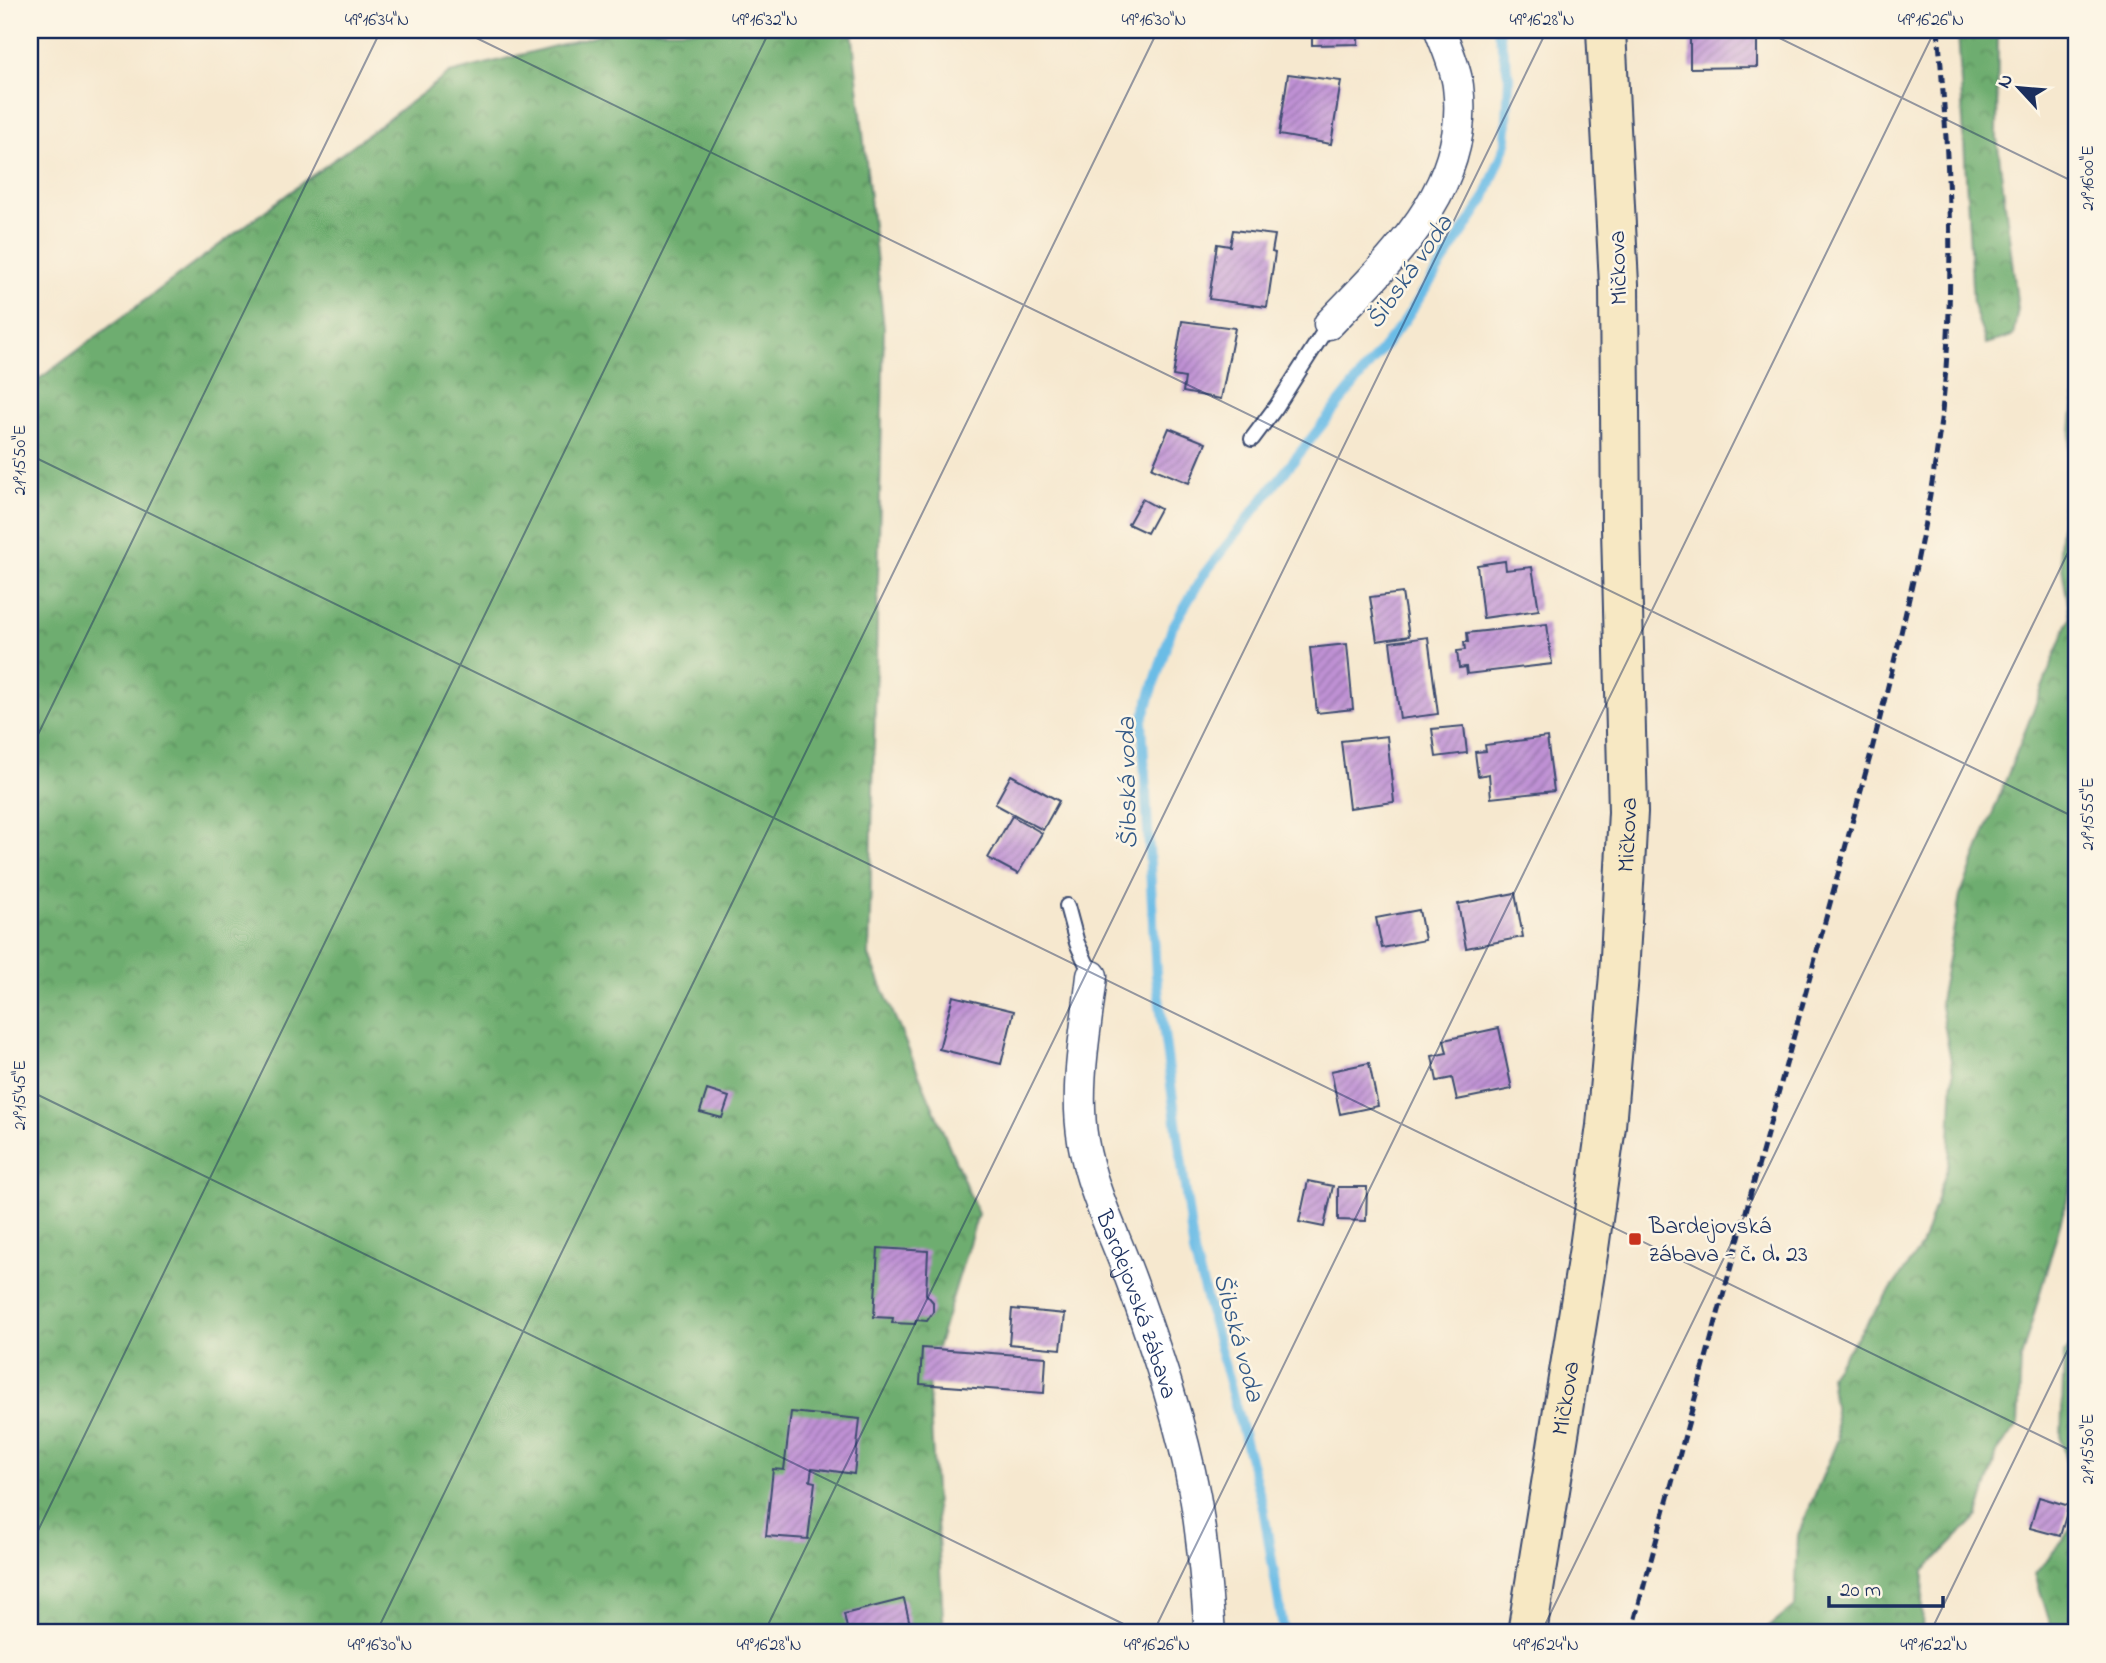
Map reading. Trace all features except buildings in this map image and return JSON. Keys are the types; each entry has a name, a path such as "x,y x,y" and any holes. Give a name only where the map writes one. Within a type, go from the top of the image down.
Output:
{"main road":[{"name":"Mičkova","path":"1527,1633 1606,1126 1619,975 1627,825 1619,284 1606,30"}],"street":[{"path":"1329,324 1411,236 1432,205 1450,165 1459,123 1458,85 1440,30"},
{"name":"Bardejovská zábava","path":"1091,976 1080,1100 1083,1141 1099,1200 1135,1290 1177,1418 1203,1549 1210,1633"}],"lane":[{"path":"1252,439 1276,407 1329,324"},
{"path":"1067,906 1077,943 1091,976"}],"green space":[{"path":"617,30 852,30 884,329 869,956 978,1214 928,1378 944,1633 30,1633 30,386 450,73"},
{"path":"1958,30 1998,30 1997,138 2018,309 2013,336 1986,344 1973,305"},
{"path":"2076,384 2076,1168 2021,1359 2018,1424 1997,1452 1978,1516 1924,1571 1922,1633 1762,1633 1795,1606 1798,1535 1838,1439 1830,1375 1921,1247 1949,1162 1953,1072 1940,1001 1960,896 2070,617 2059,548"},
{"path":"2076,1343 2076,1496 2061,1441 2064,1353"},
{"path":"2076,1524 2076,1633 2063,1633 2051,1626 2035,1574"}],"waterway":[{"name":"Šibská voda","path":"1284,1633 1263,1507 1194,1253 1156,975 1142,722 1172,628 1204,574 1405,320 1484,200 1506,144 1509,77 1498,30"}],"railway":[{"path":"1631,1633 1871,753 1921,540 1942,411 1949,316 1948,173 1938,30"}],"place":[{"name":"Bardejovská zábava - č. d. 23","path":"1635,1239"}]}
